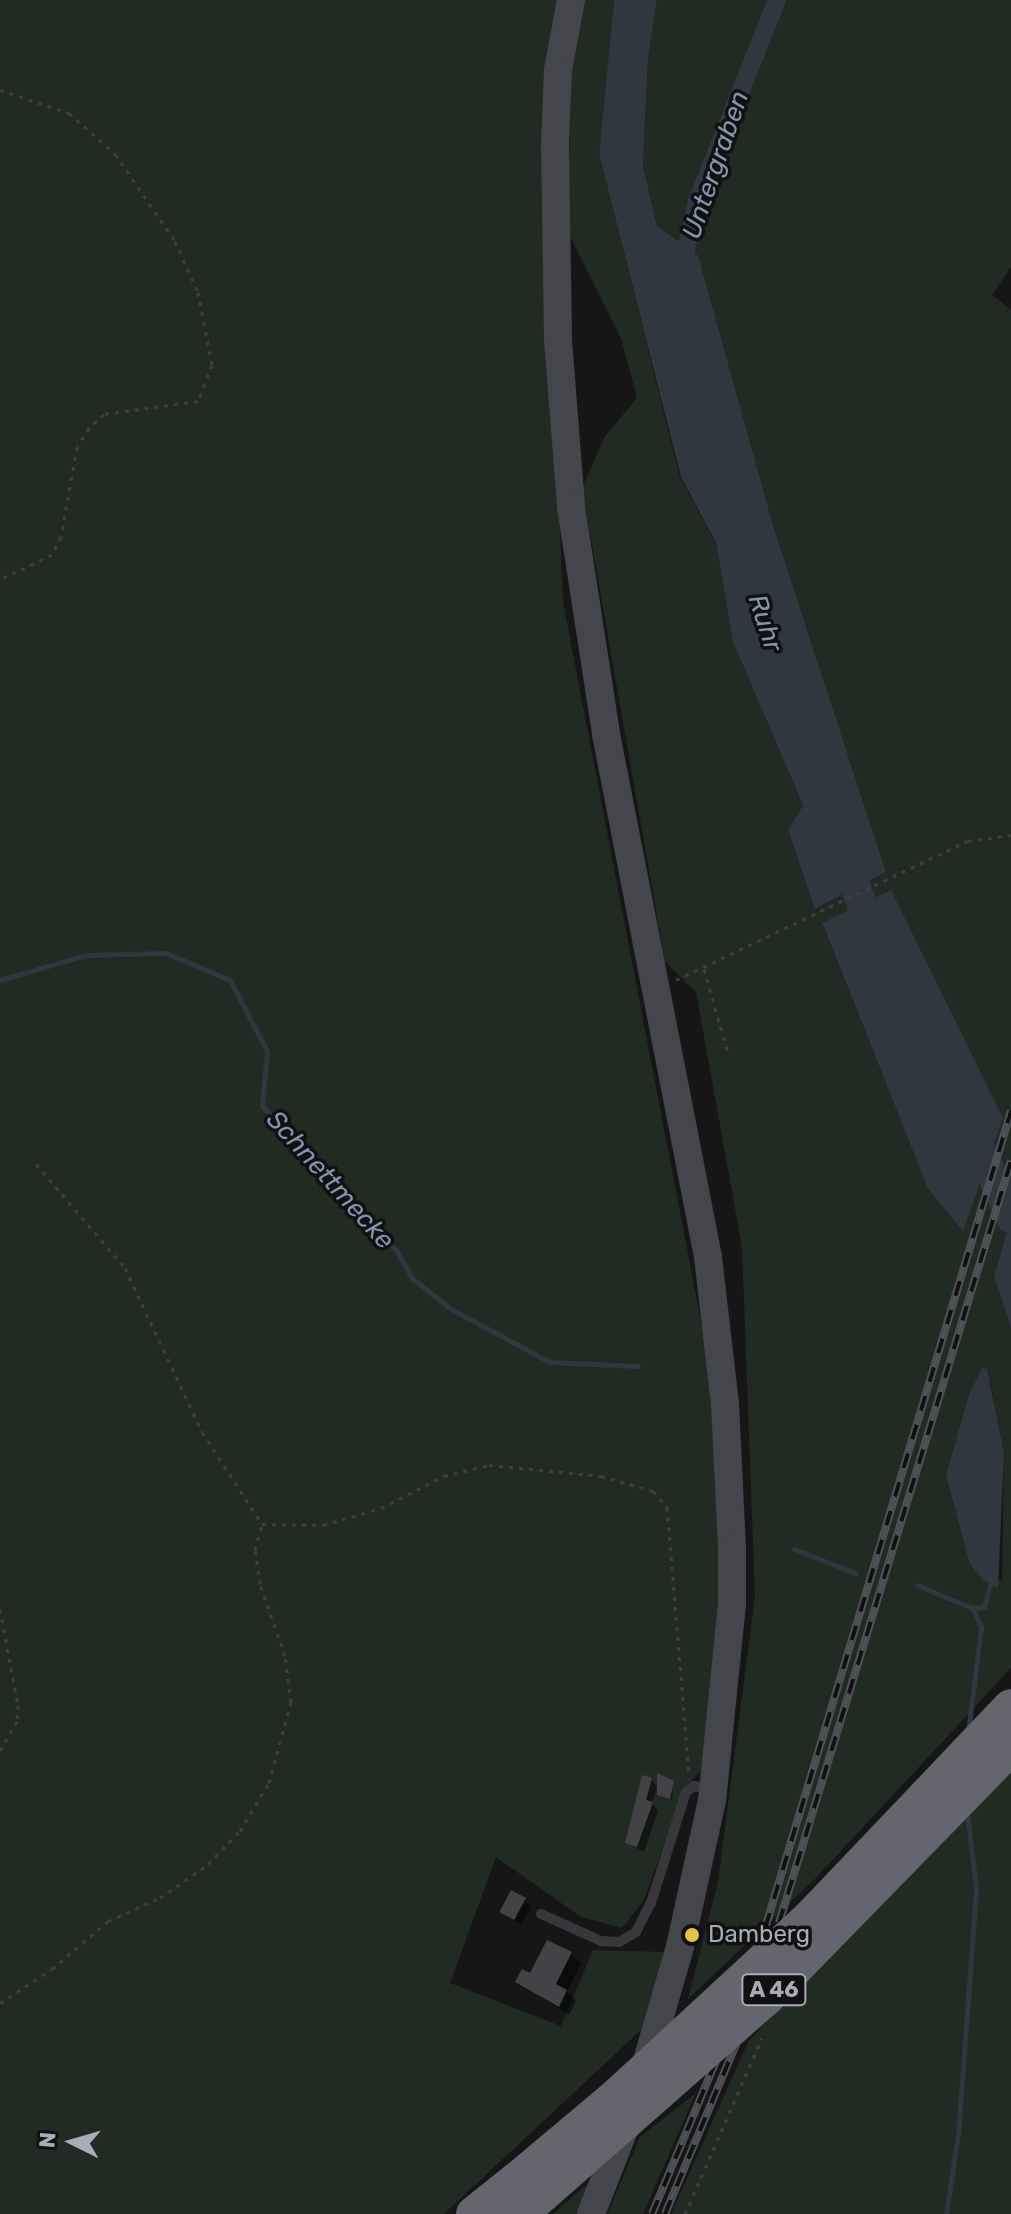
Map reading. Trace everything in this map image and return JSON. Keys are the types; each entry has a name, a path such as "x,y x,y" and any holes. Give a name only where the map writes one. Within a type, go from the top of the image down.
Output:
{"highway":[{"name":"A 46","path":"519,2197 800,1928 1011,1707"},
{"name":"A 46","path":"474,2214 519,2197 767,1997 1011,1747"}],"main road":[{"path":"571,0 558,70 555,146 559,366 571,507 603,720 698,1191 725,1404 732,1604 680,1947 651,2047 591,2214"}],"lane":[{"path":"541,1914 601,1941 619,1942 636,1932 702,1789"}],"path":[{"path":"0,90 69,113 115,154 175,241 198,292 212,365 198,401 104,414 89,428 77,447 61,537 52,555 0,579"},
{"path":"676,980 751,947 968,841 1011,835"},
{"path":"704,969 727,1050"},
{"path":"0,2003 41,1977 108,1921 160,1898 208,1864 240,1831 269,1783 291,1702 285,1656 260,1584 255,1550 262,1524 202,1432 125,1268 36,1164"},
{"path":"262,1524 323,1525 381,1508 444,1476 489,1465 601,1476 653,1491 667,1507 702,1789"},
{"path":"0,1609 18,1705 17,1721 0,1751"}],"shaded area":[{"path":"0,0 561,0 543,123 563,602 708,1358 726,1587 702,1770 684,1788 644,1900 622,1928 581,1917 496,1857 450,1983 561,2026 593,1950 665,1952 643,2028 444,2214 0,2214"},
{"path":"584,0 614,0 599,154 680,477 716,544 733,642 803,807 788,831 816,909 886,872 773,525 698,255 657,226 643,166 648,58 657,0 1011,0 1011,267 992,295 1011,310 1011,1218 994,1276 1011,1328 1011,1668 815,1879 688,1999 718,1882 755,1596 742,1247 696,992 665,962 582,488 605,436 637,398 621,338 567,230 572,56","holes":["890,891 1002,1117 963,1230 928,1189 822,924","982,1368 990,1381 1004,1452 1002,1581 969,1562 946,1475 969,1394"]},
{"path":"1011,1771 1011,2214 671,2214 749,2040"},
{"path":"696,2093 643,2214 607,2214 640,2137"},
{"path":"593,2179 579,2214 553,2214"}],"water":[{"path":"614,0 657,0 648,58 643,166 657,226 698,255 773,525 886,872 815,909 788,830 803,806 733,642 716,543 681,477 599,154"},
{"path":"891,890 1003,1118 963,1231 928,1189 822,923"},
{"path":"1011,1218 1011,1328 994,1276"},
{"path":"982,1368 987,1369 1004,1452 998,1588 982,1579 969,1562 946,1475 969,1394"}],"building":[{"path":"657,1773 674,1781 670,1799 657,1795"},
{"path":"642,1775 652,1778 646,1800 653,1802 637,1847 625,1843"},
{"path":"511,1890 526,1898 514,1920 499,1912"},
{"path":"547,1940 572,1952 556,1984 567,1990 559,2007 515,1982 522,1969 530,1973"}],"waterway":[{"name":"Untergraben","path":"682,268 697,201 777,0"},
{"name":"Ruhr","path":"842,850 875,940"},
{"name":"Schnettmecke","path":"0,980 86,955 166,953 230,980 267,1051 262,1106 396,1250 412,1278 451,1309 550,1362 638,1366"},
{"name":"Ruhr","path":"970,1125 1011,1218"},
{"path":"794,1549 855,1573"},
{"path":"917,1585 972,1608 984,1607 990,1584"},
{"path":"968,1732 981,1627 972,1608"},
{"path":"946,2214 958,2135 976,1888 967,1812"}],"railway":[{"path":"652,2214 748,1985 1011,1111"},
{"path":"779,1923 1011,1161"},
{"path":"665,2214 744,2025"}],"place":[{"name":"Damberg","path":"692,1935"}]}
